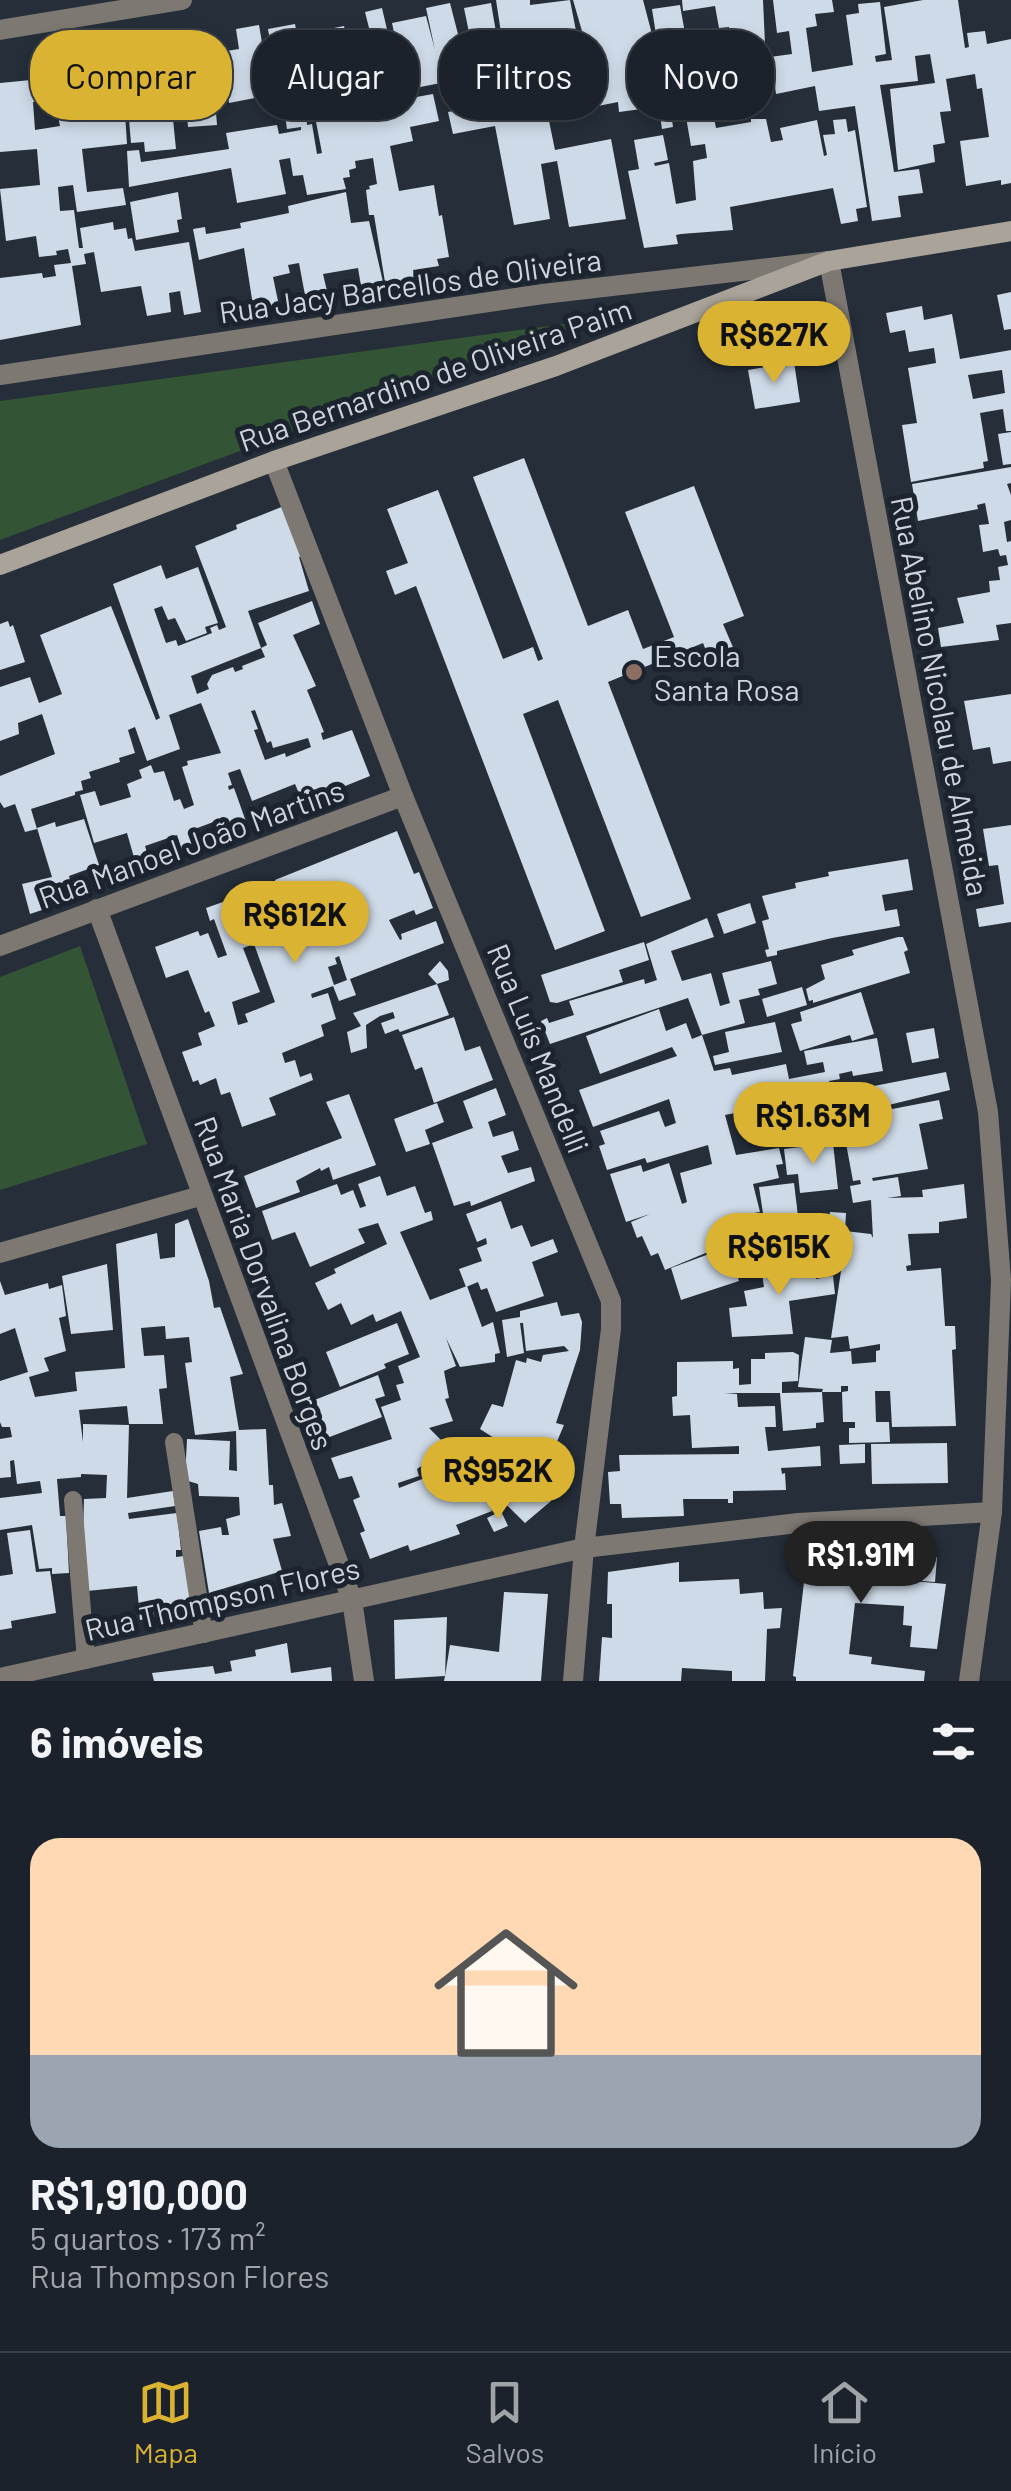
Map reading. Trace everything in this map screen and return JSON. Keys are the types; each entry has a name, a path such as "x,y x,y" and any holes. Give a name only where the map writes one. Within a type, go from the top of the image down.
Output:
{"street":[{"path":"0,30 182,0"},
{"name":"Rua Bernardino de Oliveira Paim","path":"0,565 274,461 556,366 828,261 1011,232"},
{"name":"Rua Jacy Barcellos de Oliveira","path":"0,375 544,294 828,261"},
{"name":"Rua Abelino Nicolau de Almeida","path":"828,261 988,1112 1002,1280 992,1512 969,1681"},
{"name":"Rua Luís Mandelli","path":"274,461 404,796 611,1301 573,1681"},
{"name":"Rua Manoel João Martins","path":"0,946 404,796"},
{"name":"Rua Maria Dorvalina Borges","path":"97,909 352,1600 364,1681"},
{"path":"0,1253 200,1196"},
{"name":"Rua Thompson Flores","path":"0,1678 584,1548 798,1523 992,1512"}],"lane":[{"path":"174,1442 204,1634"},
{"path":"74,1500 86,1660"}],"green space":[{"path":"593,320 0,540 0,401"},
{"path":"80,946 147,1144 0,1190 0,977"}],"building":[{"path":"496,0 530,0 530,5 570,0 576,30 501,30"},
{"path":"573,0 643,0 651,30 627,30 627,111 619,112 618,102 607,104 607,30 582,30"},
{"path":"682,0 763,0 764,30 719,28 715,6 683,11"},
{"path":"773,0 832,0 834,12 815,14 817,26 806,28 812,72 853,65 846,15 859,13 858,4 880,2 886,54 875,56 876,62 892,60 884,7 923,0 958,0 965,48 969,47 967,33 985,31 987,44 1011,39 1011,183 1001,185 1001,180 966,186 960,141 989,137 982,88 977,89 975,74 946,79 951,111 940,112 945,143 933,145 935,162 898,170 890,89 935,83 930,54 915,56 918,81 880,85 894,172 919,169 923,193 898,196 901,217 872,221 855,106 819,111 815,86 776,94 774,56 792,54 789,31 777,33"},
{"path":"450,3 457,30 439,30 439,83 419,87 419,30 393,30 392,23 426,16 435,50 426,8"},
{"path":"491,3 496,30 468,30 464,8"},
{"path":"680,5 684,30 655,30 652,9"},
{"path":"382,8 387,30 370,30 365,12"},
{"path":"295,24 296,30 268,30 268,29"},
{"path":"259,25 260,30 252,30 252,99 232,102 232,50 239,49 236,29"},
{"path":"30,80 30,120 34,120 35,130 60,126 59,120 125,120 127,144 82,149 87,192 123,188 126,205 77,212 73,185 58,187 60,211 74,210 79,248 83,248 80,228 113,222 114,230 126,228 135,251 189,242 201,312 184,315 180,291 169,293 171,312 147,316 141,286 101,292 94,252 84,254 86,264 72,266 81,325 0,340 0,278 42,273 43,278 56,276 54,265 71,263 68,249 39,257 36,236 6,241 0,189 40,185 37,149 0,152 0,83"},
{"path":"433,94 439,121 410,127 413,141 390,146 399,191 434,185 449,257 437,259 439,266 413,270 415,283 386,288 366,190 377,184 373,158 355,161 356,168 349,170 350,177 343,178 346,189 307,195 303,175 293,176 290,158 279,160 286,194 237,203 231,168 129,187 127,151 139,150 141,162 229,149 226,133 277,125 279,134 301,130 287,129 286,120 307,120 307,125 312,124 317,154 322,153 316,120 419,120 419,97"},
{"path":"846,119 848,132 855,130 867,207 856,209 858,221 841,224 833,188 730,207 733,230 676,235 678,244 644,248 628,171 639,169 634,140 663,135 668,160 654,163 669,163 676,204 696,200 693,161 707,158 705,144 691,146 687,120 714,120 716,128 766,120 771,142 783,140 780,128 817,120 824,156 827,155 823,135 835,134 833,120"},
{"path":"129,120 173,120 176,149 145,152 144,142 131,143"},
{"path":"187,120 217,120 217,125 188,127"},
{"path":"450,120 549,120 555,150 611,139 626,219 569,227 557,161 541,164 550,219 514,225 495,126 453,134"},
{"path":"661,120 672,120 673,127 662,129"},
{"path":"178,192 182,219 177,220 179,232 136,240 130,202"},
{"path":"346,192 351,223 369,221 383,282 361,286 358,268 323,274 327,291 305,295 299,263 288,265 290,273 273,277 278,301 274,302 275,307 254,312 244,248 199,260 193,229 205,227 206,234 241,228 240,223 289,213 288,206"},
{"path":"1011,292 1011,329 1004,330 997,295"},
{"path":"922,306 924,320 952,314 960,359 1011,350 1011,431 1006,431 1003,409 980,413 988,461 983,462 984,468 911,482 902,425 917,423 908,368 936,363 934,348 909,352 905,330 890,333 886,313","holes":["1002,370 1005,393 973,399 968,375"]},
{"path":"794,362 800,402 755,409 748,370"},
{"path":"1011,432 1011,464 1003,465 998,434"},
{"path":"524,458 588,626 628,610 643,649 674,637 625,512 694,486 744,616 723,624 735,652 711,663 703,643 608,682 691,899 641,917 558,700 523,714 605,931 555,950 416,586 395,595 386,571 408,563 387,509 438,490 503,659 533,647 538,661 543,659 473,477"},
{"path":"1011,467 1011,483 1007,484 1011,520 1004,522 1007,542 1011,541 1011,623 996,625 999,640 941,647 938,628 964,623 957,598 990,592 989,581 1000,580 998,567 1008,565 1006,555 1000,556 998,549 983,552 979,525 989,524 985,503 977,505 978,509 918,521 912,484"},
{"path":"284,506 303,556 299,557 309,591 248,611 261,648 267,645 258,623 312,601 320,624 293,635 316,686 307,690 324,732 323,740 352,730 370,776 303,803 295,784 252,801 240,769 228,773 232,785 228,786 229,790 234,788 250,833 223,842 216,821 192,830 199,848 183,854 177,835 145,846 148,856 135,861 127,833 94,843 80,795 95,791 100,806 131,797 127,784 142,778 139,770 151,765 154,773 164,771 174,801 180,799 184,809 194,805 182,767 188,765 187,761 221,753 201,703 169,715 180,749 147,761 135,727 128,730 135,753 89,772 91,778 81,781 83,790 75,795 31,809 37,829 25,832 15,804 4,808 0,802 0,776 55,754 42,714 18,723 19,734 0,741 0,687 30,677 39,703 62,694 40,635 111,606 156,720 160,718 113,584 161,565 166,579 198,567 218,623 205,627 207,633 186,641 175,618 168,620 162,606 154,609 166,643 176,640 178,646 212,633 210,628 217,625 219,630 226,627 195,546","holes":["261,648 265,657 235,672 233,667 212,675 207,684 209,689 197,694 191,676","255,710 267,743 271,741 273,748 308,738 311,747 265,760 251,711"]},
{"path":"8,621 10,627 13,625 25,662 0,670 0,624"},
{"path":"1011,694 1011,761 993,764 990,747 973,750 964,701"},
{"path":"84,819 99,865 69,876 71,885 56,889 60,904 30,914 22,884 52,877 37,828"},
{"path":"1011,825 1011,922 979,927 976,909 1004,904 998,865 989,866 983,829"},
{"path":"397,831 433,908 416,915 414,910 389,920 400,940 401,934 436,921 444,943 350,979 356,995 339,1001 333,986 311,994 312,998 328,993 336,1019 321,1025 324,1036 282,1053 285,1063 295,1060 300,1077 311,1073 313,1080 269,1098 276,1115 242,1127 230,1092 221,1095 216,1078 200,1085 198,1080 193,1082 182,1052 202,1045 198,1033 215,1026 209,1011 205,1013 188,970 166,978 155,947 198,931 200,936 208,933 218,958 227,955 206,908 223,902 227,914 279,894 275,880","holes":["254,944 275,1002 245,1014 248,1022 238,1025 232,1002 260,992 243,948","339,956 347,980 334,985 328,967 337,964 335,958"]},
{"path":"908,859 913,890 882,895 885,911 897,909 900,926 832,938 767,957 765,950 769,949 762,921 769,919 762,896 796,888 795,883 829,876 828,872"},
{"path":"750,903 756,923 724,934 717,914"},
{"path":"707,918 714,937 671,951 682,981 711,973 720,1006 730,1003 722,973 771,961 777,984 758,989 760,995 739,1000 745,1023 702,1035 688,998 550,1044 541,1021 547,1018 549,1023 574,1015 569,1001 644,979 645,984 657,980 646,944"},
{"path":"903,937 908,950 904,952 910,973 809,1001 806,989 825,979 821,965 854,955 852,950"},
{"path":"644,942 649,960 619,970 623,982 550,1002 541,975"},
{"path":"440,961 449,980 437,984 428,974"},
{"path":"437,984 449,1015 385,1034 381,1023 395,1018 393,1012 380,1016 366,1025 367,1048 351,1053 347,1032 361,1026 353,1013"},
{"path":"802,987 807,1005 767,1017 762,999"},
{"path":"861,992 874,1034 852,1041 850,1035 800,1051 791,1024 802,1021 800,1012"},
{"path":"659,1009 666,1031 686,1023 692,1039 702,1035 714,1071 730,1068 732,1075 786,1064 789,1079 825,1072 823,1062 807,1065 804,1051 877,1038 883,1071 839,1074 840,1079 829,1081 832,1094 725,1115 736,1155 779,1148 783,1164 776,1165 779,1178 753,1184 760,1212 742,1215 749,1239 740,1243 739,1239 665,1270 658,1253 651,1256 642,1236 637,1238 631,1222 650,1214 626,1222 610,1174 641,1165 643,1172 669,1163 682,1204 687,1202 680,1173 712,1164 708,1145 607,1170 599,1146 605,1144 600,1131 659,1111 665,1127 676,1123 669,1099 593,1127 579,1090 677,1056 672,1047 600,1074 586,1036"},
{"path":"454,1017 465,1051 480,1046 493,1080 434,1103 422,1067 415,1070 402,1035"},
{"path":"775,1022 782,1052 715,1065 713,1056 729,1052 725,1032"},
{"path":"934,1028 939,1058 912,1063 906,1033"},
{"path":"946,1072 950,1090 848,1115 843,1092"},
{"path":"496,1088 506,1115 488,1122 493,1137 513,1131 519,1150 501,1156 508,1173 531,1167 535,1181 471,1206 470,1201 454,1206 432,1143 473,1128 463,1101"},
{"path":"349,1094 376,1165 333,1180 329,1167 321,1171 320,1168 296,1181 300,1192 256,1208 244,1176 342,1138 326,1102"},
{"path":"939,1100 943,1119 919,1124 928,1169 872,1178 873,1181 898,1177 901,1196 887,1198 923,1197 922,1190 964,1184 967,1218 939,1222 939,1233 908,1234 911,1265 906,1266 907,1271 941,1268 945,1326 955,1326 956,1349 952,1350 956,1426 892,1427 890,1391 875,1391 876,1422 889,1422 890,1442 849,1443 849,1428 855,1428 855,1422 843,1422 842,1392 848,1391 848,1386 841,1386 841,1392 822,1392 823,1389 798,1387 805,1337 832,1340 830,1353 851,1351 852,1364 876,1362 876,1351 880,1350 880,1344 850,1349 848,1336 831,1338 841,1271 829,1272 830,1255 842,1255 845,1238 836,1237 835,1245 824,1244 830,1212 846,1213 845,1231 871,1234 873,1238 871,1200 853,1203 850,1186 861,1184 860,1180 853,1181 845,1138 839,1139 835,1120"},
{"path":"437,1103 444,1122 425,1130 430,1144 406,1152 394,1119"},
{"path":"833,1143 838,1189 800,1193 798,1174 787,1175 784,1149"},
{"path":"380,1176 387,1196 415,1186 425,1213 431,1211 433,1220 400,1232 430,1300 467,1286 482,1327 493,1322 500,1353 495,1354 495,1362 460,1367 446,1338 456,1366 444,1371 449,1398 445,1399 453,1421 429,1428 449,1448 417,1469 419,1476 398,1483 399,1488 466,1462 471,1476 475,1475 471,1471 496,1444 521,1467 525,1463 543,1482 551,1501 525,1523 479,1478 492,1511 456,1525 460,1534 410,1551 408,1545 370,1559 360,1533 365,1531 353,1500 360,1497 352,1476 339,1479 331,1458 392,1439 381,1407 401,1400 396,1385 404,1383 398,1366 420,1357 401,1311 376,1322 373,1314 351,1325 341,1303 328,1310 315,1283 336,1273 334,1269 387,1244 378,1223 358,1229 365,1243 310,1267 295,1232 272,1240 262,1211 337,1184 341,1195 353,1190 360,1208 366,1206 358,1184"},
{"path":"794,1183 798,1216 764,1220 759,1187"},
{"path":"501,1201 511,1229 522,1225 531,1247 553,1239 558,1252 532,1262 544,1296 496,1312 487,1288 481,1290 478,1282 466,1287 459,1269 482,1261 477,1248 487,1244 486,1238 477,1242 466,1214"},
{"path":"188,1219 214,1308 220,1307 243,1374 230,1377 239,1430 266,1429 269,1485 273,1485 274,1505 282,1503 291,1536 273,1539 282,1571 209,1593 199,1531 221,1527 222,1535 229,1535 226,1519 240,1515 239,1497 199,1496 198,1484 185,1480 187,1439 230,1441 229,1470 237,1471 236,1431 195,1435 185,1363 192,1362 189,1337 166,1339 165,1326 141,1328 144,1356 164,1355 167,1388 159,1389 163,1424 129,1424 127,1406 79,1410 83,1442 83,1424 129,1425 127,1498 173,1491 175,1506 128,1513 129,1519 177,1513 181,1550 176,1550 176,1557 184,1556 192,1608 140,1620 137,1586 87,1591 84,1499 106,1498 107,1475 81,1474 57,1479 60,1516 66,1516 69,1573 52,1574 52,1568 39,1569 32,1525 0,1530 0,1498 42,1493 40,1481 17,1484 14,1460 10,1461 11,1477 0,1478 0,1439 12,1437 10,1427 2,1427 0,1422 0,1381 28,1372 15,1328 0,1334 0,1281 5,1295 48,1283 49,1289 62,1285 66,1316 59,1318 66,1351 44,1358 49,1371 29,1377 35,1397 77,1391 75,1372 125,1368 116,1244 157,1233 160,1259 175,1257 175,1224"},
{"path":"739,1243 743,1256 732,1259 739,1281 681,1300 671,1268"},
{"path":"811,1253 816,1279 833,1276 835,1294 789,1301 793,1334 732,1337 729,1308 747,1306 744,1291 764,1287 761,1266 795,1260 794,1254"},
{"path":"107,1264 113,1330 71,1334 62,1276"},
{"path":"557,1302 561,1316 579,1313 582,1322 580,1350 556,1423 564,1425 547,1465 507,1450 480,1429 492,1404 503,1407 516,1360 541,1362 543,1355 569,1351 564,1346 526,1351 520,1323 524,1353 507,1357 502,1320"},
{"path":"397,1323 409,1354 340,1387 326,1352"},
{"path":"793,1352 799,1355 798,1381 782,1382 782,1393 822,1392 824,1422 816,1423 816,1428 783,1431 780,1393 725,1393 737,1394 738,1407 775,1406 776,1427 765,1427 768,1451 820,1446 821,1466 781,1468 786,1490 733,1491 733,1503 728,1503 728,1499 683,1499 684,1516 622,1518 621,1504 610,1504 608,1472 620,1471 619,1455 739,1454 739,1446 692,1448 690,1415 673,1416 677,1362 733,1361 733,1369 739,1368 739,1385 751,1384 751,1359 765,1359 765,1353"},
{"path":"378,1375 385,1396 375,1399 382,1417 327,1438 312,1401"},
{"path":"947,1443 948,1483 872,1484 871,1444"},
{"path":"865,1444 865,1463 840,1464 839,1445"},
{"path":"501,1511 508,1526 494,1532 487,1518"},
{"path":"30,1530 36,1572 50,1571 56,1613 11,1621 12,1628 0,1630 0,1576 13,1574 7,1533"},
{"path":"810,1531 872,1536 870,1551 937,1557 935,1582 834,1574 946,1584 937,1649 910,1647 912,1626 903,1625 904,1606 855,1603 849,1654 872,1657 871,1664 925,1671 924,1681 796,1681 793,1676"},
{"path":"679,1562 679,1582 739,1579 740,1594 763,1592 764,1609 782,1608 780,1628 767,1629 765,1681 732,1681 732,1671 682,1668 681,1681 599,1681 602,1637 612,1638 608,1572"},
{"path":"504,1592 548,1594 541,1681 444,1681 450,1645 499,1652"},
{"path":"447,1617 445,1676 395,1679 394,1620"},
{"path":"287,1643 291,1673 331,1667 332,1681 154,1681 152,1673 213,1666 215,1674 232,1671 230,1661 256,1656 255,1650"}],"place":[{"name":"Escola Santa Rosa","path":"634,672"}]}
